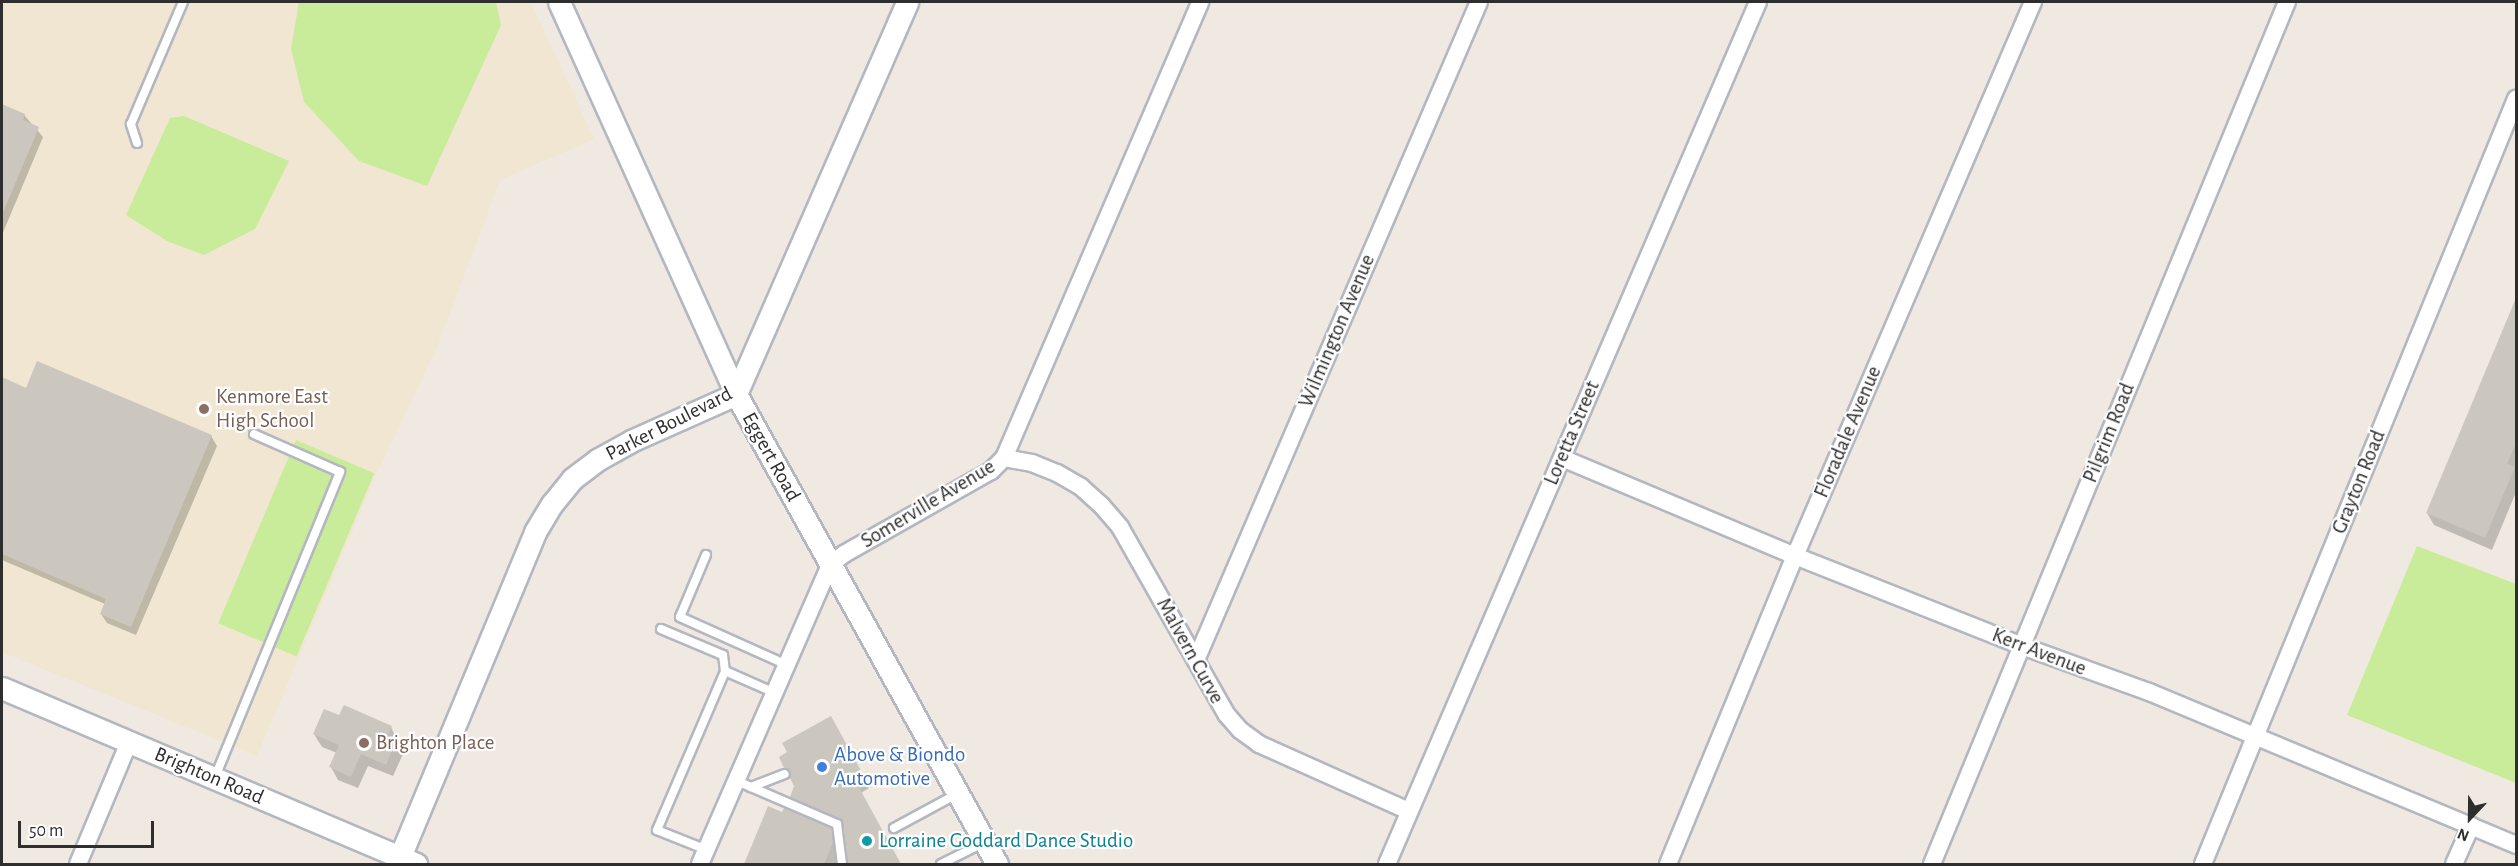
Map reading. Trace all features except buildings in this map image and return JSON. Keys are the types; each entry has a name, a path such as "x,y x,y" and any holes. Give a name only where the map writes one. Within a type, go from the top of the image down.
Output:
{"street":[{"name":"Eggert Road","path":"559,2 736,394 997,864"},
{"name":"Parker Boulevard","path":"404,862 535,532 552,504 572,479 597,460 631,441 736,394 907,2"},
{"name":"Somerville Avenue","path":"830,565 844,554 991,471 1004,458 1200,2"},
{"name":"Wilmington Avenue","path":"1196,660 1479,2"},
{"name":"Loretta Street","path":"1387,864 1758,2"},
{"name":"Floradale Avenue","path":"1668,864 1795,556 2033,2"},
{"name":"Pilgrim Road","path":"1932,864 2287,2"},
{"name":"Grayton Road","path":"2203,864 2517,99"},
{"name":"Malvern Curve","path":"1004,458 1032,464 1057,473 1081,487 1102,506 1120,527 1227,716 1240,730 1259,744 1409,811"},
{"name":"Kerr Avenue","path":"1562,458 1795,556 2022,646 2149,692 2517,845"},
{"path":"704,857 744,784 775,693 830,565"},
{"name":"Brighton Road","path":"2,688 215,778 404,862"},
{"path":"78,864 129,742"},
{"path":"2454,864 2470,826"}],"lane":[{"path":"136,144 131,124 183,2"},
{"path":"215,778 340,472 254,434"},
{"path":"706,555 680,617 787,665"},
{"path":"661,629 723,656 725,671 657,830 704,857"},
{"path":"725,671 775,693"},
{"path":"744,784 785,774"},
{"path":"744,784 837,824 842,864"},
{"path":"894,828 958,794"},
{"path":"941,864 985,842"}],"shaded area":[{"name":"Kenmore East High School","path":"2,2 531,2 594,139 500,180 438,345 377,473 257,756 2,652"}],"green space":[{"path":"299,2 496,2 501,25 427,186 359,161 304,102 291,49"},
{"path":"184,116 289,161 255,229 204,255 167,241 126,215 170,118"},
{"path":"296,440 374,473 296,656 218,623"},
{"path":"2417,546 2516,584 2516,783 2347,715"}],"place":[{"name":"Kenmore East High School","path":"204,409"},
{"name":"Brighton Place","path":"364,743"},
{"name":"Above & Biondo Automotive","path":"822,767"},
{"name":"Lorraine Goddard Dance Studio","path":"867,841"}]}
